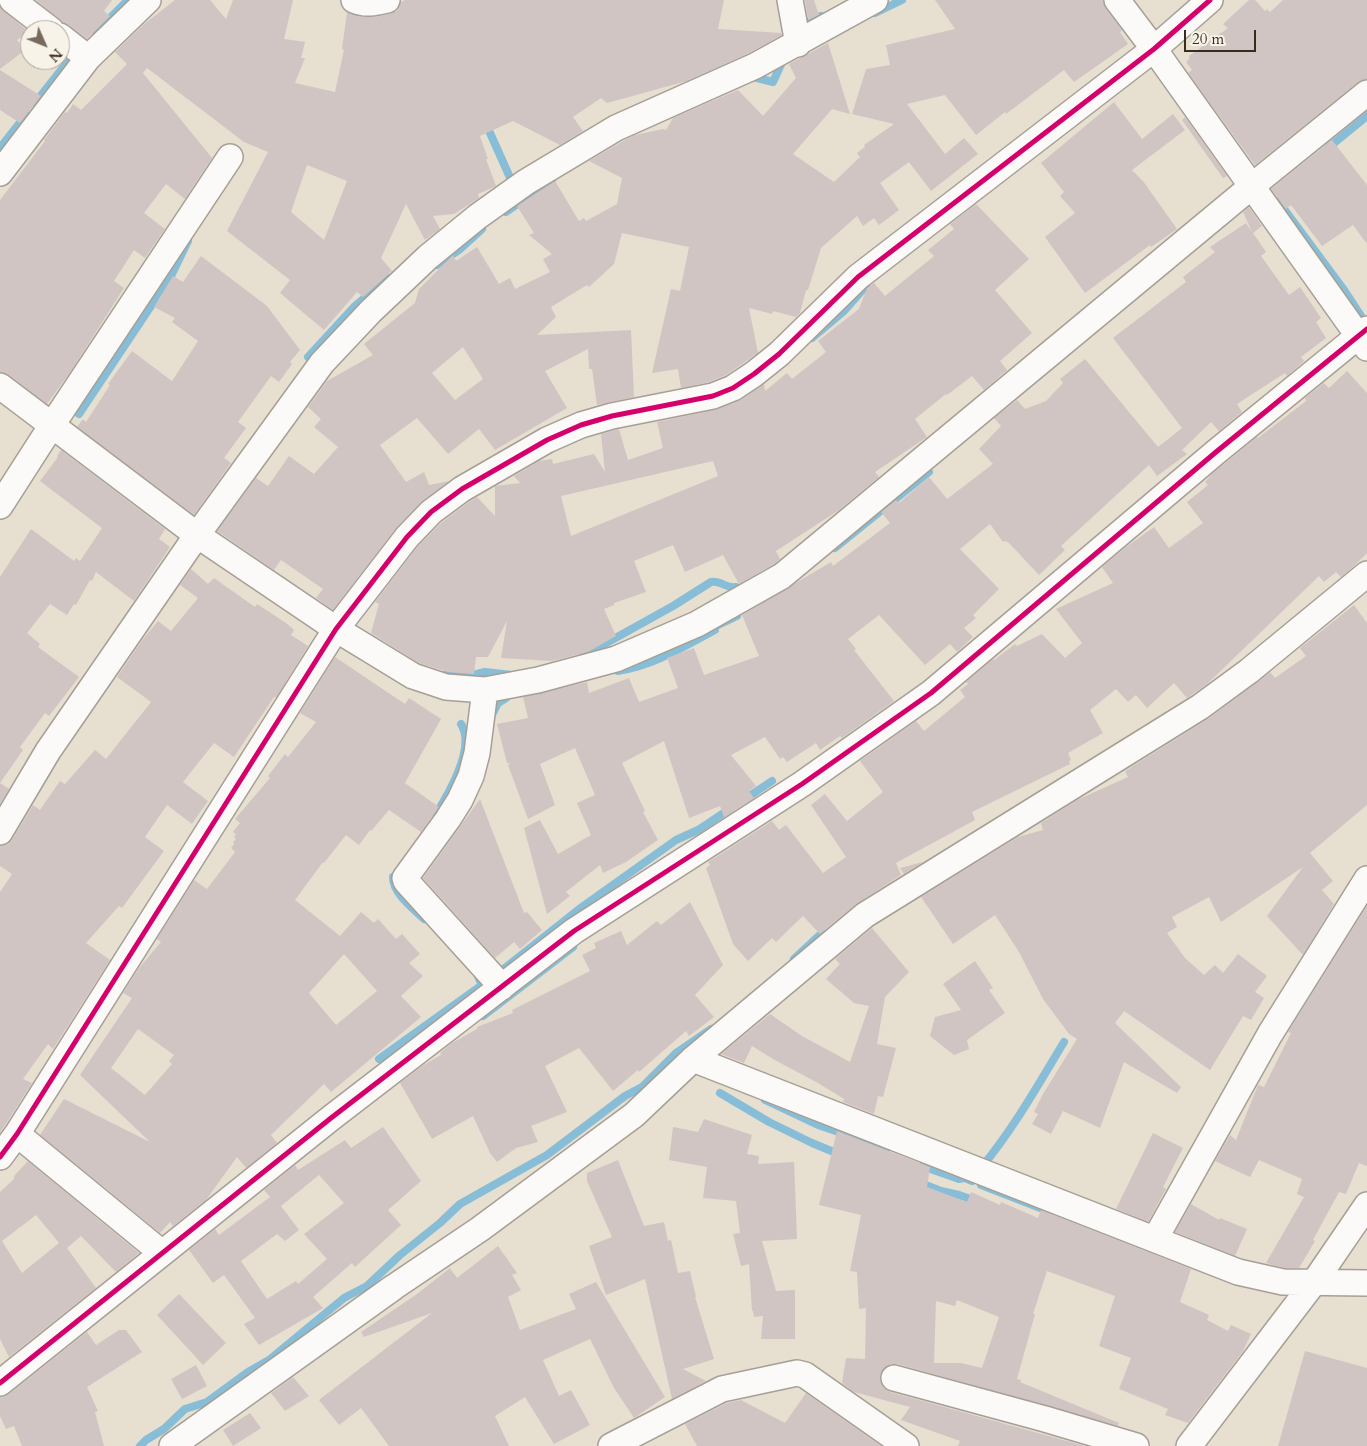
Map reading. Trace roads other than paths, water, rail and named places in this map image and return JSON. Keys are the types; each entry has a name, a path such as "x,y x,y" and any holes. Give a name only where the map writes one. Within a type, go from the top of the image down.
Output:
{"street":[{"path":"12,0 39,20"},
{"path":"0,173 88,58 148,0"},
{"path":"354,0 374,3 386,0"},
{"path":"790,0 798,44"},
{"path":"0,832 48,751 198,535 322,363 371,310 428,257 477,217 526,182 616,128 755,66 875,0"},
{"path":"0,1383 331,1118 574,931 802,784 931,693 1209,457 1364,338 1117,0"},
{"path":"0,1157 17,1134 336,629 407,537 432,512 462,489 547,440 581,425 612,416 713,396 733,388 779,354 858,277 1154,49 1210,0"},
{"path":"70,44 88,58"},
{"path":"0,386 198,535 336,629 413,676 446,687 485,690 538,680 616,659 697,624 782,576 1252,186 1367,93"},
{"path":"0,506 230,157"},
{"path":"172,1446 386,1293 480,1229 634,1115 694,1059 865,915 1200,707 1249,672 1367,574"},
{"path":"485,690 477,753 471,776 460,800 448,819 405,878 502,986"},
{"path":"1155,1239 1270,1034 1367,878"},
{"path":"694,1059 1238,1272 1283,1282 1367,1283"},
{"path":"17,1134 162,1253"},
{"path":"1190,1446 1315,1281 1367,1205"},
{"path":"611,1446 722,1389 796,1373 805,1374 906,1446"},
{"path":"894,1378 1136,1446"}],"waterway":[{"path":"96,32 128,0"},
{"path":"875,13 902,0"},
{"path":"800,20 801,24 803,24 821,16"},
{"path":"749,76 773,82 784,58"},
{"path":"35,103 61,70"},
{"path":"0,148 26,115"},
{"path":"1328,148 1367,116"},
{"path":"486,124 512,182"},
{"path":"506,212 552,180"},
{"path":"1278,201 1361,316"},
{"path":"437,265 459,250 482,229"},
{"path":"79,414 171,276 188,241"},
{"path":"308,357 355,306 388,278"},
{"path":"812,338 843,312 866,286"},
{"path":"835,548 929,472"},
{"path":"583,656 673,606 711,582 736,587"},
{"path":"618,671 644,665 668,655 715,630 714,627 737,616"},
{"path":"439,675 473,675 485,672 512,675"},
{"path":"492,715 498,703 506,698"},
{"path":"436,814 454,782 463,757 465,734 461,724"},
{"path":"745,799 772,781"},
{"path":"496,971 500,972 582,907 676,840 698,830 731,808"},
{"path":"393,877 396,889 400,895 424,919"},
{"path":"794,959 822,933"},
{"path":"483,1016 573,947"},
{"path":"379,1059 482,985 477,974"},
{"path":"140,1446 164,1429 185,1409 207,1402 248,1372 269,1360 344,1298 367,1286 460,1204 547,1155 625,1096 642,1087 676,1053 711,1029"},
{"path":"981,1168 1015,1122 1064,1042"},
{"path":"720,1093 769,1122 841,1155"},
{"path":"765,1100 818,1125 862,1140"},
{"path":"865,1141 886,1150"},
{"path":"922,1166 959,1179 965,1178 972,1181"},
{"path":"918,1182 976,1201"},
{"path":"981,1185 1048,1211"}]}
